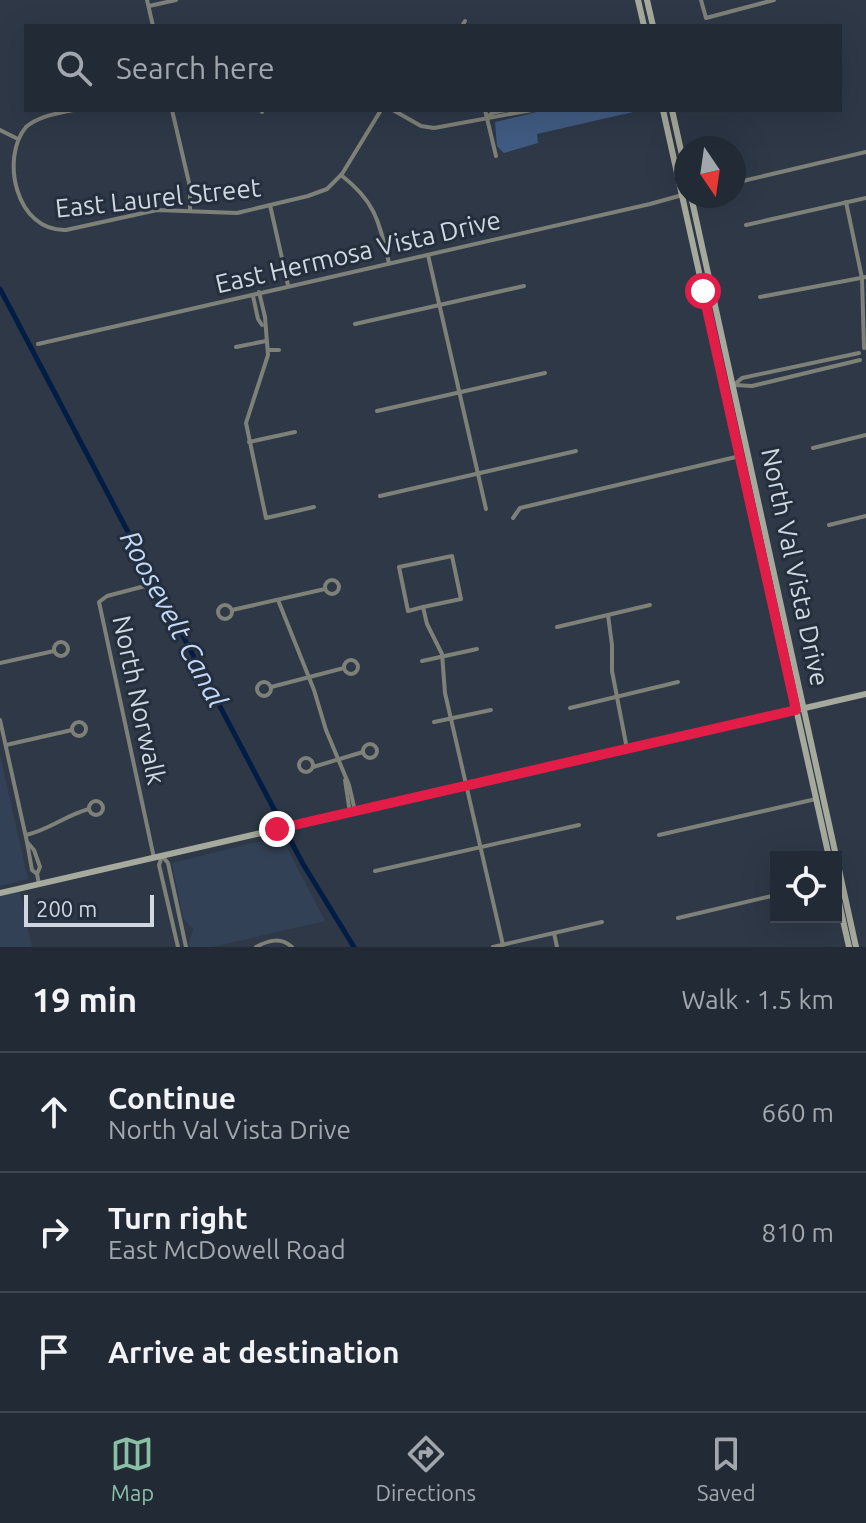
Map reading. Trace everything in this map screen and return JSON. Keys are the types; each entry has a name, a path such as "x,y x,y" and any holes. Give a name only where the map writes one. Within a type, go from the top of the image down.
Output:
{"main road":[{"path":"638,0 644,24"},
{"path":"650,1 653,24"},
{"name":"North Val Vista Drive","path":"664,112 674,151"},
{"path":"672,112 678,136"},
{"name":"North Val Vista Drive","path":"689,208 723,337 771,549 805,708 828,851"},
{"name":"North Val Vista Drive","path":"689,208 714,339 796,710 832,851"},
{"path":"712,327 720,326"},
{"path":"714,339 723,337"},
{"path":"719,361 728,359"},
{"path":"725,387 734,385"},
{"path":"728,399 737,397"},
{"path":"740,456 749,454"},
{"path":"744,470 752,468"},
{"path":"762,551 771,549"},
{"path":"774,609 783,607"},
{"path":"0,893 866,694"},
{"name":"North Val Vista Drive","path":"842,893 856,947"},
{"path":"842,916 849,947"}],"street":[{"path":"153,24 148,3 176,0"},
{"path":"701,0 706,18 774,0"},
{"path":"0,130 16,138 34,121 66,112"},
{"path":"172,112 190,187 190,211"},
{"name":"East Laurel Street","path":"16,138 10,162 17,196 24,211 37,224 66,230 148,212 190,211 223,215 319,193 341,175 380,112"},
{"path":"396,112 421,126 434,128 524,112"},
{"path":"486,112 496,156"},
{"path":"487,118 497,112"},
{"path":"746,180 866,152"},
{"path":"341,175 356,186 371,204 380,223 389,263"},
{"name":"East Hermosa Vista Drive","path":"38,344 674,198"},
{"path":"746,225 866,198"},
{"path":"734,385 742,378 859,353 865,348 864,278 846,202"},
{"path":"270,205 288,286"},
{"path":"428,255 486,509"},
{"path":"760,297 864,278"},
{"path":"355,324 524,286"},
{"path":"256,293 265,317 268,350 263,376 247,413 249,442 266,518 314,507"},
{"path":"236,347 266,341"},
{"path":"268,350 279,350"},
{"path":"734,385 752,386 863,362 859,353"},
{"path":"377,411 545,373"},
{"path":"249,442 295,432"},
{"path":"813,448 866,435"},
{"path":"380,496 576,451"},
{"name":"North Val Vista Drive","path":"513,518 520,508 740,456"},
{"path":"829,525 866,516"},
{"path":"452,556 461,599 423,607 408,611 399,567 452,556"},
{"name":"North Norwalk","path":"149,585 107,596 99,602 178,947"},
{"path":"232,610 325,589"},
{"path":"278,600 345,778 352,812"},
{"path":"557,627 650,605"},
{"path":"423,607 442,657 445,693 503,945"},
{"path":"608,615 612,671 627,749"},
{"path":"422,661 477,649"},
{"path":"0,663 54,651"},
{"path":"271,687 344,668"},
{"path":"570,708 678,682"},
{"path":"434,722 491,710"},
{"path":"0,720 32,870 37,874"},
{"path":"6,745 72,730"},
{"path":"313,767 363,752"},
{"path":"659,835 820,798"},
{"path":"26,835 42,831 89,809"},
{"path":"375,871 579,825"},
{"path":"27,842 34,850 40,867 37,874 39,884"},
{"name":"North Norwalk","path":"158,857 168,863 186,947"},
{"path":"678,918 770,896"},
{"path":"493,947 602,922"},
{"path":"554,933 557,947"},
{"path":"256,947 275,940 285,941 292,947"}],"shaded area":[{"path":"537,112 633,112 537,134 538,143 504,153 497,146 495,122"},
{"path":"0,755 28,879 0,886"},
{"path":"281,836 325,921 212,947 188,947 193,929 183,918 172,863"},
{"path":"19,888 32,947 0,947 0,893"}],"waterway":[{"name":"Roosevelt Canal","path":"0,289 303,864 354,947"}],"route":[{"path":"277,829 796,710 703,291"}]}
